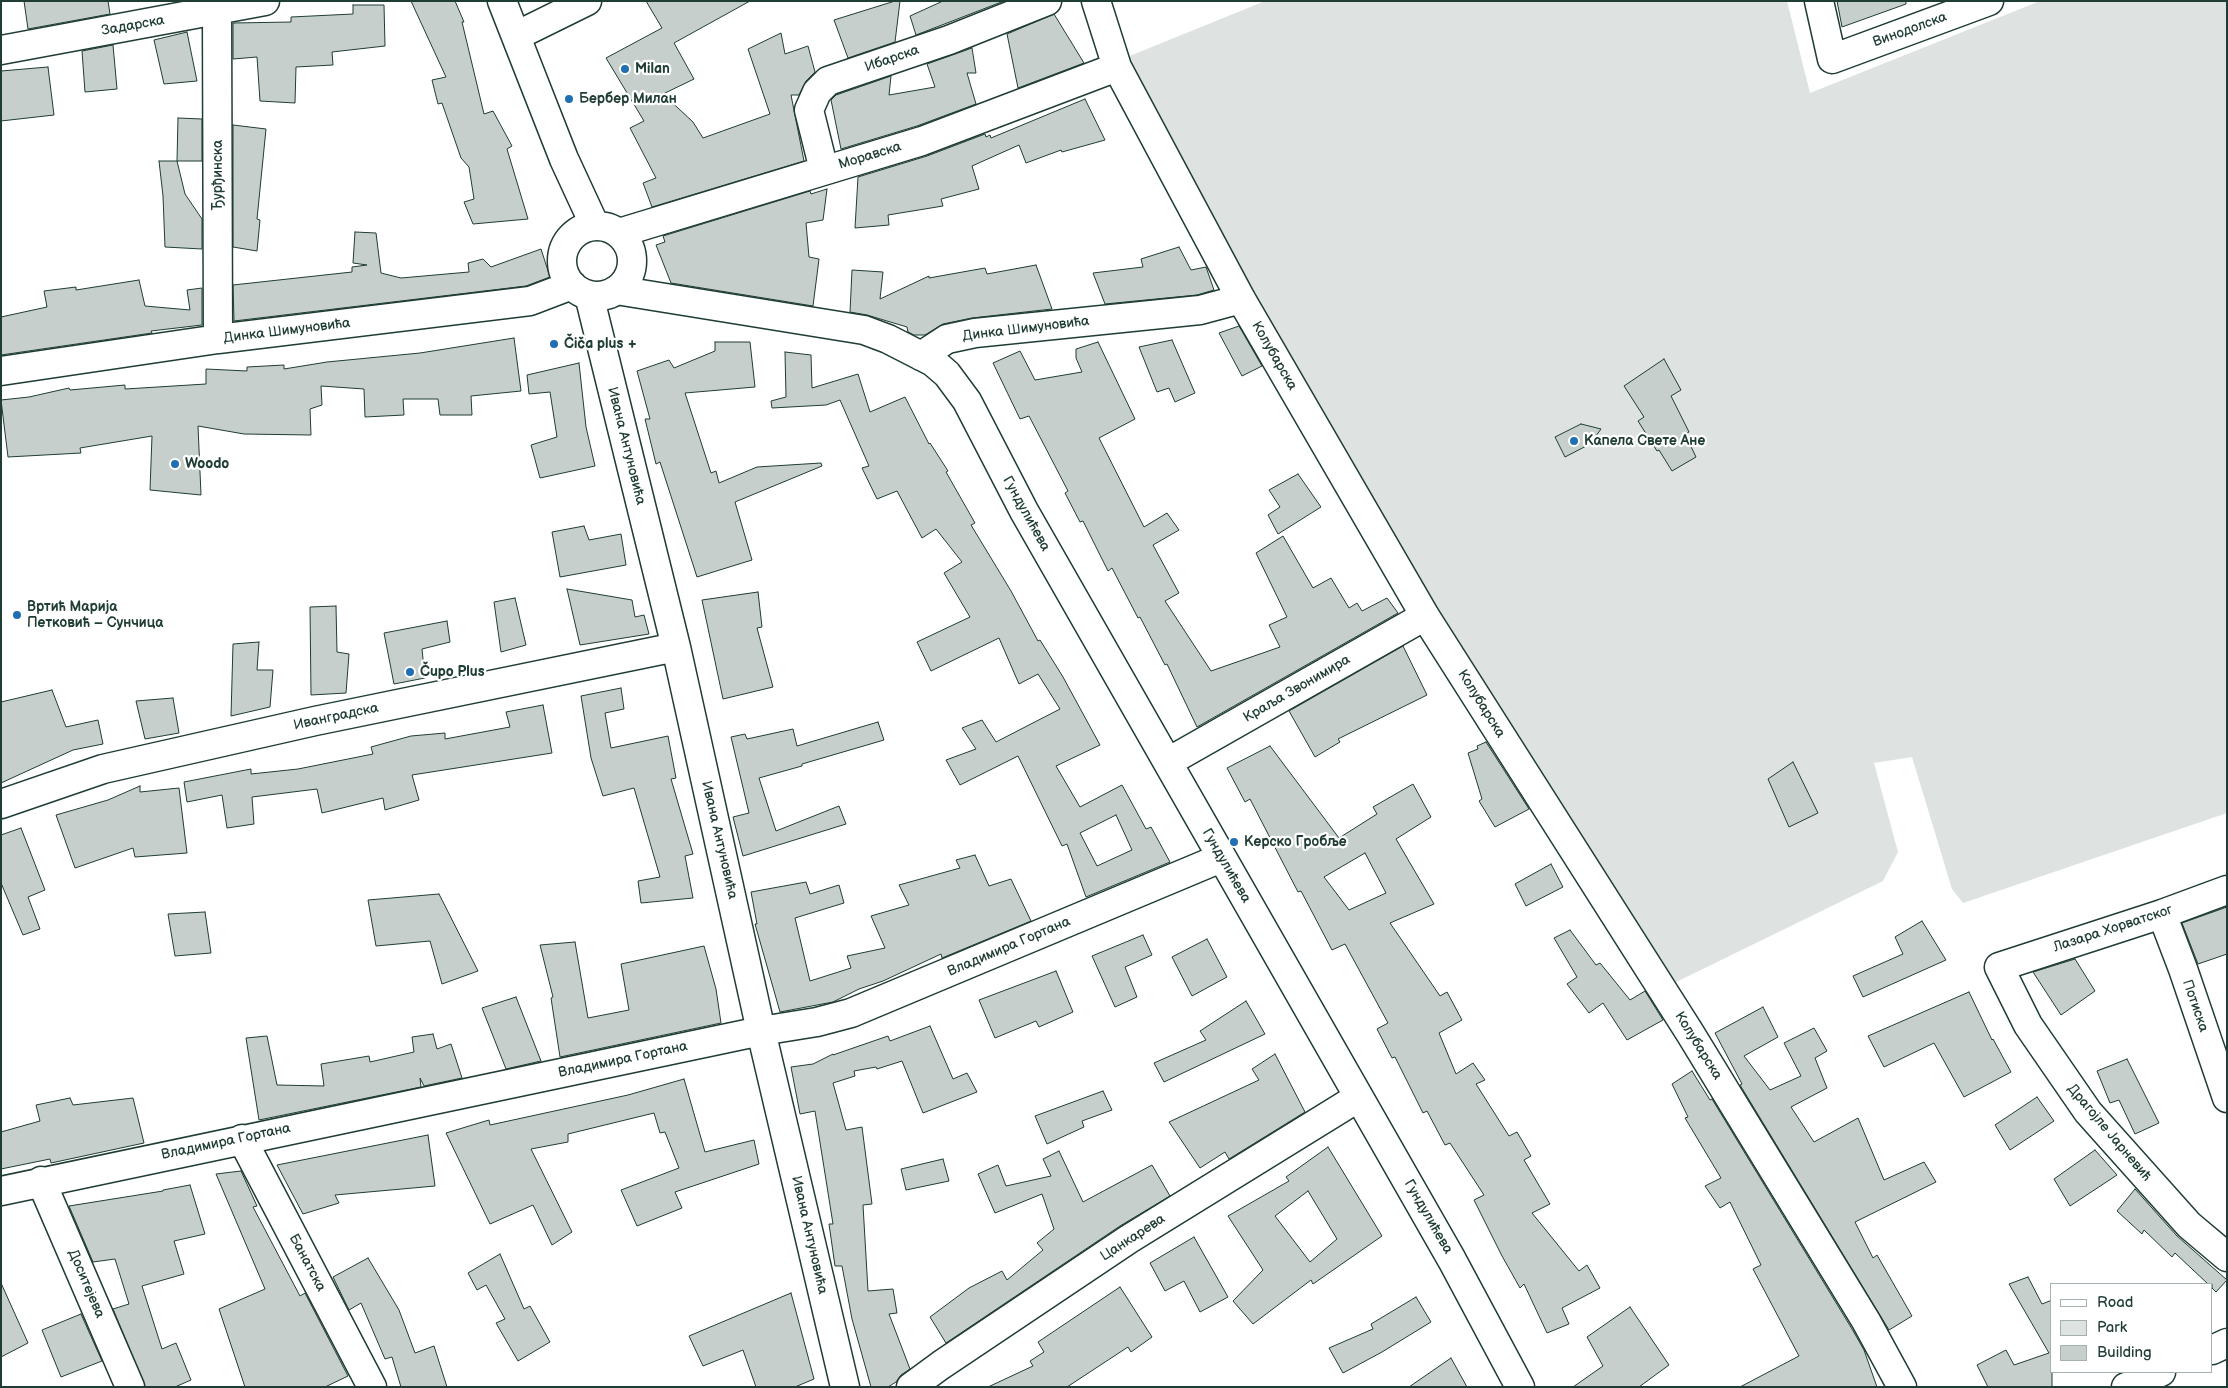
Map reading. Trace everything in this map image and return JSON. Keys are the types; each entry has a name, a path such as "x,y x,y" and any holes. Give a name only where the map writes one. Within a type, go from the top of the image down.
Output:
{"street":[{"name":"Задарска","path":"1,50 265,1"},
{"path":"502,1 595,232"},
{"path":"516,36 587,1"},
{"name":"Ибарска","path":"824,170 809,110 817,92 828,81 949,40 1047,1"},
{"name":"Колубарска","path":"1096,1 1117,67 1241,299 1425,616 1690,1033 1866,1321 1902,1387"},
{"name":"Винодолска","path":"1819,1 1832,59 1989,1"},
{"name":"Ђурђинска","path":"218,11 218,339"},
{"name":"Моравска","path":"595,232 824,170 922,141 1117,67"},
{"path":"595,232 627,242 632,253 623,281 603,295 580,290 564,274 562,261 565,247 595,232"},
{"path":"623,281 672,300 864,330 888,339 921,356"},
{"name":"Динка Шимуновића","path":"1,371 218,339 530,301 580,290"},
{"name":"Ивана Антуновића","path":"580,290 676,648 761,1031 845,1387"},
{"name":"Динка Шимуновића","path":"921,356 947,339 975,333 1200,310 1241,299"},
{"name":"Гундулићева","path":"921,356 947,374 967,401 1024,511 1452,1260 1520,1387"},
{"name":"Краља Звонимира","path":"1168,762 1425,616"},
{"name":"Иванградска","path":"1,804 113,767 315,721 676,648"},
{"name":"Владимира Гортана","path":"1,1191 761,1031 817,1022 851,1013 1221,858"},
{"name":"Лазара Хорватског","path":"1999,967 2162,914 2227,890"},
{"name":"Потиска","path":"2162,914 2227,1098"},
{"name":"Драгојле Јарневић","path":"1999,967 2028,1025 2088,1112 2189,1225 2227,1257"},
{"name":"Цанкарева","path":"911,1387 1129,1239 1359,1096"},
{"name":"Банатска","path":"242,1139 372,1387"},
{"name":"Доситејева","path":"41,1182 130,1387"},
{"path":"2213,1350 2227,1343"},
{"path":"2126,1387 2159,1373"}],"green space":[{"path":"1265,1 1787,1 1810,93 2040,1 2227,1 2227,813 1963,903 1952,889 1912,757 1874,763 1898,852 1883,881 1668,986 1410,603 1110,64"}],"building":[{"path":"24,1 108,1 110,14 28,29"},
{"path":"411,1 455,1 464,22 462,22 484,114 493,111 512,146 507,149 528,219 473,224 464,202 474,199 469,167 461,158 442,103 438,104 432,80 446,77"},
{"path":"646,1 750,1 674,43 694,79 663,94 693,122 703,138 770,114 748,49 781,33 785,54 808,46 815,72 806,81 799,95 791,95 804,161 652,207 643,183 656,178 630,128 644,121 606,58 662,28"},
{"path":"900,1 895,42 848,58 834,20"},
{"path":"943,1 1004,1 916,35 910,16"},
{"path":"1837,1 1906,1 1906,4 1842,27"},
{"path":"353,5 384,5 385,46 332,52 333,65 296,67 295,103 260,101 257,57 233,59 233,23 291,22 291,17 353,14"},
{"path":"1054,14 1084,63 1018,88 1007,34"},
{"path":"187,32 197,81 164,84 154,40"},
{"path":"113,45 117,89 85,92 82,51"},
{"path":"972,48 976,73 967,73 976,104 917,126 841,149 831,100 836,95 891,76 889,95 935,87 927,64"},
{"path":"48,67 54,115 1,121 1,71"},
{"path":"1085,99 1105,140 1062,152 1061,150 1026,163 1019,145 972,166 979,189 941,199 943,206 888,215 889,225 855,228 858,177 927,156 985,134 986,137 990,135 991,138"},
{"path":"178,118 202,119 202,161 177,161"},
{"path":"233,125 266,129 257,219 260,220 257,251 233,247"},
{"path":"159,161 177,161 185,194 202,219 202,249 165,247 163,196"},
{"path":"827,189 823,220 806,223 809,257 819,259 813,306 671,283 656,245 665,242 663,236 810,191 811,194"},
{"path":"355,232 376,233 381,273 401,278 469,272 468,263 483,259 491,267 541,249 550,277 526,286 234,321 233,285 352,272 352,267 367,265 353,263"},
{"path":"1179,247 1191,270 1206,267 1214,290 1197,295 1105,304 1093,273 1143,267 1141,259"},
{"path":"1036,265 1052,309 972,318 943,324 925,335 914,335 908,332 907,327 850,312 852,270 883,272 880,299 929,276 929,278 985,268 987,274"},
{"path":"139,280 145,306 190,310 187,290 202,288 202,325 151,331 152,333 1,355 1,317 47,307 44,291 76,287 76,290"},
{"path":"1239,326 1262,366 1242,376 1219,333"},
{"path":"514,338 521,391 471,396 472,415 440,415 438,399 403,399 404,415 365,417 364,389 321,386 322,405 310,409 311,435 244,434 198,426 201,495 150,490 152,436 80,448 81,453 8,457 1,400 29,397 69,388 70,390 125,385 125,389 206,384 206,369 247,371 247,367 284,365 284,369 327,362 420,353"},
{"path":"1172,340 1195,393 1175,402 1169,388 1157,392 1139,347"},
{"path":"715,342 750,342 755,387 685,393 711,473 716,471 719,483 757,467 821,463 822,466 735,502 752,560 697,577 660,462 656,464 645,419 650,419 637,371 669,360 674,368 715,351"},
{"path":"1098,342 1135,419 1099,438 1144,527 1167,513 1179,530 1153,545 1179,593 1165,601 1211,671 1280,647 1269,625 1287,617 1256,553 1283,536 1313,588 1331,578 1349,608 1357,603 1362,611 1387,598 1398,613 1197,727 1167,664 1165,665 1140,617 1138,618 1112,568 1108,571 1083,521 1080,522 1065,493 1068,491 1029,416 1020,419 993,363 1020,351 1035,380 1082,372 1076,358 1076,349"},
{"path":"785,352 811,355 812,388 858,374 870,412 905,397 929,444 948,471 946,472 975,523 971,525 1011,591 1038,641 1040,640 1063,677 1100,745 1056,766 1080,807 1122,785 1146,829 1151,827 1170,862 1086,897 1067,844 1062,846 1018,756 960,785 946,760 976,749 962,728 982,720 996,742 1060,709 1038,674 1019,684 999,638 931,671 917,642 970,617 944,573 962,562 936,529 922,538 897,491 877,499 862,468 869,466 840,400 826,405 772,408 771,401 786,397","holes":["1116,815 1132,850 1097,866 1080,833"]},
{"path":"1664,359 1681,390 1671,396 1689,432 1685,434 1696,457 1672,471 1638,421 1644,417 1624,386"},
{"path":"579,363 586,427 595,466 540,478 531,445 557,437 550,392 529,394 527,375"},
{"name":"Капела Свете Ане","path":"1581,424 1601,429 1590,444 1565,457 1555,437"},
{"path":"1298,474 1321,507 1278,534 1268,515 1280,507 1269,490"},
{"path":"584,526 589,540 621,534 626,565 560,577 552,532"},
{"path":"567,589 632,600 635,617 644,615 649,634 580,645"},
{"path":"758,592 762,627 757,628 773,687 723,699 702,600"},
{"path":"515,598 526,645 501,652 494,602"},
{"path":"336,606 337,652 349,654 346,693 311,695 310,607"},
{"path":"447,621 450,642 422,649 425,678 394,684 384,633"},
{"path":"259,642 257,670 273,670 270,707 231,716 233,644"},
{"path":"1403,646 1427,695 1338,739 1340,742 1315,757 1289,711"},
{"path":"621,688 624,709 605,713 611,748 668,736 676,778 671,779 693,854 685,856 693,898 641,903 638,881 660,877 634,788 603,796 591,758 581,696"},
{"path":"52,690 66,727 98,720 103,744 73,750 1,783 1,702"},
{"path":"173,698 179,733 145,739 136,701"},
{"path":"543,705 552,753 412,775 419,800 385,810 383,798 322,813 317,789 252,797 254,824 227,828 222,795 187,802 184,782 251,769 251,774 298,769 373,754 371,747 411,736 445,733 445,739 510,727 506,712"},
{"path":"878,722 884,740 759,778 776,831 839,806 846,824 743,856 733,817 749,813 731,737 745,734 747,739 793,729 797,746"},
{"path":"1486,742 1529,809 1495,827 1479,801 1482,799 1468,753 1478,749 1477,746"},
{"path":"1270,746 1339,838 1377,814 1373,807 1413,784 1431,817 1396,839 1434,904 1390,923 1440,996 1447,992 1462,1020 1439,1033 1456,1074 1473,1063 1485,1080 1476,1084 1509,1136 1517,1132 1531,1156 1524,1160 1550,1204 1532,1213 1579,1271 1587,1265 1600,1288 1562,1308 1569,1324 1547,1333 1524,1284 1520,1288 1474,1200 1484,1195 1450,1143 1445,1145 1427,1111 1423,1113 1395,1057 1392,1058 1377,1029 1388,1023 1345,944 1332,950 1301,891 1298,892 1250,799 1245,802 1227,768","holes":["1365,853 1386,893 1349,910 1324,877"]},
{"path":"1793,762 1818,813 1789,827 1768,779"},
{"path":"140,786 140,792 179,788 187,853 135,857 133,848 75,868 56,815 108,800"},
{"path":"21,828 45,890 28,897 40,929 23,935 1,883 1,835"},
{"path":"975,855 989,886 1011,879 1031,921 942,958 941,954 833,1002 780,1012 755,924 757,924 751,892 806,882 810,894 839,885 844,903 795,918 810,981 851,968 847,956 885,948 871,916 909,905 899,885 960,868 956,860"},
{"path":"1551,864 1563,887 1526,906 1515,884"},
{"path":"439,894 478,971 442,984 430,941 376,946 368,900"},
{"path":"2227,907 2227,954 2198,964 2182,923"},
{"path":"205,912 211,953 175,956 168,914"},
{"path":"1922,921 1946,960 1863,997 1853,976 1903,954 1895,937"},
{"path":"1570,930 1596,965 1600,963 1630,1000 1645,991 1663,1020 1627,1040 1603,1003 1589,1013 1567,984 1577,977 1554,938"},
{"path":"1143,935 1152,955 1125,967 1137,997 1115,1007 1092,956"},
{"path":"1207,939 1227,977 1192,996 1172,957"},
{"path":"575,942 588,1018 629,1010 621,964 704,946 716,989 721,1023 560,1057 551,998 553,997 540,945"},
{"path":"2075,959 2095,991 2061,1015 2033,972"},
{"path":"1056,971 1073,1012 1039,1027 1036,1021 995,1038 979,1000"},
{"path":"1969,992 1992,1040 2011,1072 1964,1097 1934,1043 1884,1067 1868,1036"},
{"path":"516,997 541,1061 506,1069 482,1008"},
{"path":"1246,1001 1265,1034 1164,1082 1154,1063 1206,1040 1200,1031"},
{"path":"1763,1007 1778,1037 1744,1056 1770,1090 1801,1076 1784,1043 1814,1028 1827,1051 1815,1058 1827,1088 1791,1107 1814,1142 1858,1118 1884,1180 1924,1162 1936,1182 1855,1222 1873,1258 1877,1255 1912,1316 1889,1330 1740,1085 1742,1084 1715,1033"},
{"path":"930,1026 953,1079 967,1073 977,1092 923,1113 902,1061 877,1069 876,1067 854,1071 855,1076 833,1083 846,1130 862,1127 872,1204 863,1205 868,1291 893,1289 897,1313 889,1314 910,1369 888,1387 871,1387 852,1319 842,1266 835,1266 829,1224 833,1224 815,1111 800,1114 791,1067 813,1064 833,1054 888,1036 890,1041"},
{"path":"433,1034 437,1049 451,1044 462,1078 424,1086 420,1078 421,1087 259,1120 246,1038 267,1036 277,1085 324,1086 321,1064 369,1056 370,1062 414,1052 412,1037"},
{"path":"1275,1054 1305,1112 1229,1159 1225,1152 1200,1168 1169,1122 1259,1080 1252,1069"},
{"path":"2127,1059 2159,1123 2135,1134 2119,1100 2110,1103 2097,1071"},
{"path":"1692,1071 1710,1100 1712,1099 1852,1329 1864,1350 1877,1387 1740,1387 1799,1356 1753,1269 1761,1265 1730,1202 1720,1208 1705,1186 1721,1178 1685,1118 1688,1117 1672,1084"},
{"path":"684,1079 705,1152 754,1140 759,1164 675,1192 682,1208 637,1226 621,1190 679,1168 665,1132 660,1133 654,1113 568,1134 568,1142 531,1149 572,1232 552,1245 533,1205 490,1224 446,1133 489,1120 490,1125 628,1095"},
{"path":"1103,1091 1112,1110 1082,1121 1084,1127 1047,1144 1035,1116"},
{"path":"2037,1097 2054,1121 2010,1150 1995,1125"},
{"path":"70,1098 73,1105 133,1098 144,1143 51,1163 50,1159 1,1169 1,1132 40,1121 36,1105"},
{"path":"428,1135 435,1186 335,1195 339,1203 303,1214 277,1165"},
{"path":"1328,1147 1382,1236 1313,1284 1311,1280 1253,1324 1233,1301 1263,1270 1228,1216 1289,1181 1286,1177","holes":["1308,1191 1337,1239 1310,1262 1275,1216"]},
{"path":"2095,1150 2117,1175 2070,1206 2054,1179"},
{"path":"1059,1151 1083,1202 1152,1165 1170,1196 1120,1226 946,1343 930,1317 969,1288 1002,1271 1007,1280 1043,1250 1037,1243 1054,1229 1042,1194 995,1213 978,1174 998,1165 1006,1186 1051,1176 1043,1159"},
{"path":"943,1159 949,1181 906,1190 901,1169"},
{"path":"241,1171 257,1206 253,1207 300,1296 305,1293 348,1376 325,1387 245,1387 219,1309 265,1289 216,1174"},
{"path":"190,1185 205,1234 174,1241 184,1274 142,1286 162,1349 176,1343 191,1380 175,1387 145,1387 113,1309 129,1304 115,1259 93,1262 69,1206"},
{"path":"2135,1189 2177,1236 2227,1280 2216,1292 2213,1289 2213,1283 2207,1283 2175,1253 2172,1257 2144,1230 2142,1234 2117,1211"},
{"path":"1194,1237 1228,1297 1200,1312 1184,1281 1165,1291 1150,1263"},
{"path":"500,1254 524,1309 530,1306 550,1342 518,1361 496,1323 505,1319 486,1285 477,1290 468,1273"},
{"path":"368,1258 399,1310 415,1353 434,1346 447,1387 401,1387 392,1357 385,1359 361,1303 349,1310 333,1277"},
{"path":"2028,1277 2042,1304 2050,1301 2050,1373 2052,1373 2052,1387 1988,1387 1977,1365 2006,1350 2014,1365 2049,1353 2009,1284"},
{"path":"1,1283 28,1343 1,1357"},
{"path":"1120,1287 1152,1337 1131,1352 1128,1347 1067,1387 988,1387 1033,1366 1030,1361 1044,1352 1038,1342"},
{"path":"791,1293 814,1379 795,1387 756,1387 743,1350 703,1366 689,1336"},
{"path":"1416,1297 1431,1322 1343,1373 1329,1348 1373,1329 1371,1324"},
{"path":"1630,1307 1669,1365 1639,1387 1573,1387 1603,1366 1587,1337"},
{"path":"81,1314 102,1361 61,1377 42,1330"},
{"path":"1451,1358 1467,1387 1409,1387"}],"place":[{"name":"Milan","path":"625,69"},
{"name":"Бербер Милан","path":"569,99"},
{"name":"Čiča plus +","path":"554,344"},
{"name":"Капела Свете Ане","path":"1574,441"},
{"name":"Woodo","path":"175,464"},
{"name":"Вртић Марија Петковић – Сунчица","path":"17,615"},
{"name":"Čupo Plus","path":"410,672"},
{"name":"Керско Гробље","path":"1234,842"}]}
